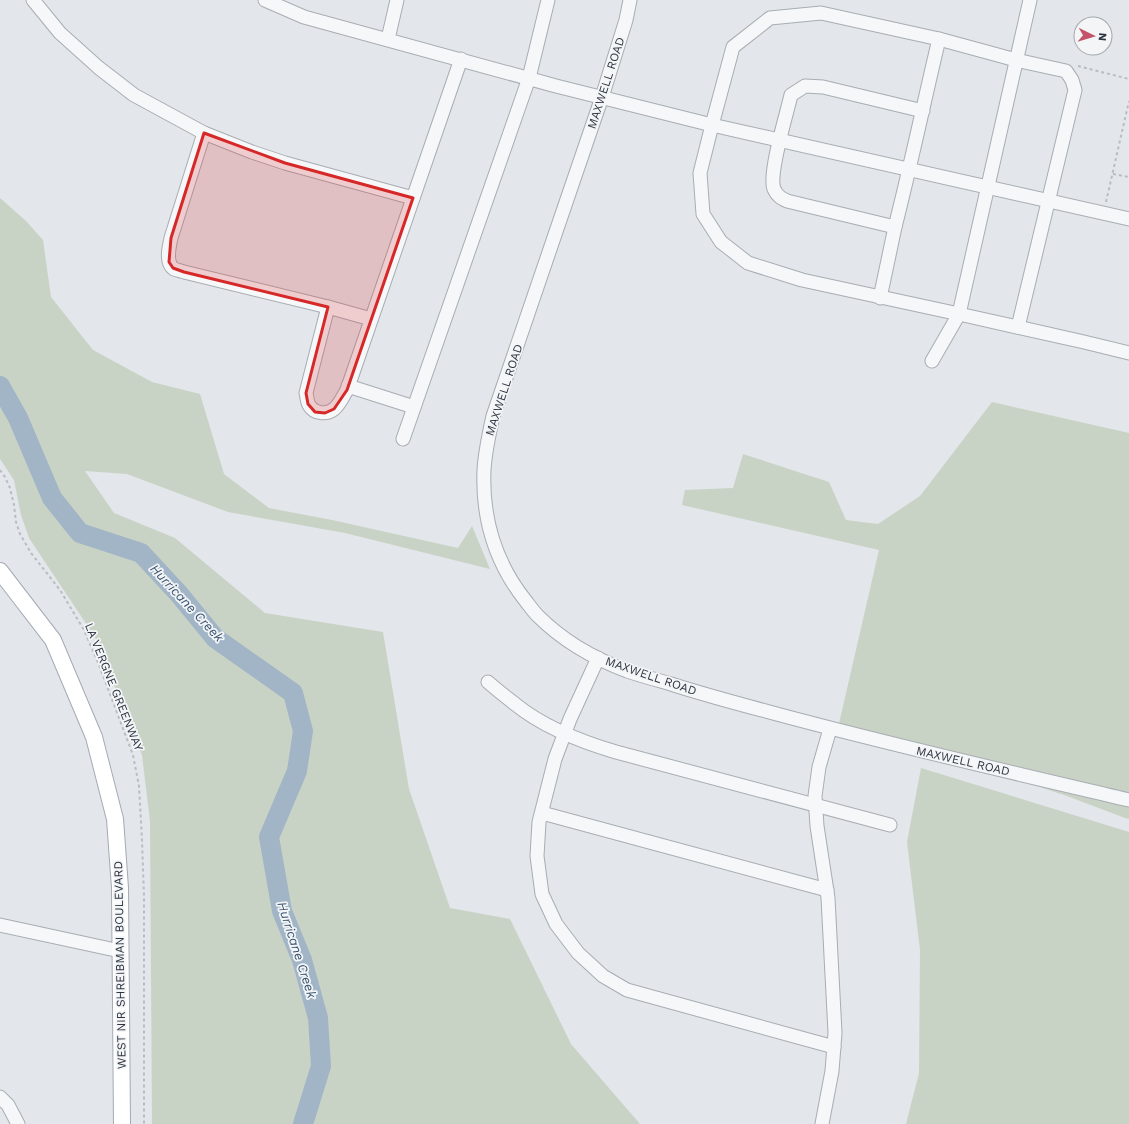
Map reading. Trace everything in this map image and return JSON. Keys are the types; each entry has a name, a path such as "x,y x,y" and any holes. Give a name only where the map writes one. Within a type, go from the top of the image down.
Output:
{"main road":[{"name":"WEST NIR SHREIBMAN BOULEVARD","path":"0,571 52,640 94,737 115,819 120,888 122,1124"}],"street":[{"path":"33,0 60,32 99,68 134,95 204,134 285,163 413,198"},
{"path":"265,0 304,17 529,78 712,125 1129,219"},
{"path":"388,39 397,0"},
{"path":"403,439 529,78 548,0"},
{"name":"MAXWELL ROAD","path":"630,0 626,20 602,97 493,416 487,442 484,468 484,493 487,520 501,564 516,589 536,614 553,630 576,646 598,658 626,670 709,696 830,729 1129,800"},
{"path":"932,361 959,314 1030,0"},
{"path":"1018,327 1075,90 1072,80 1066,71 1016,60 939,39 821,13 770,18 733,47 700,173 703,214 721,242 748,263 802,280 1129,353"},
{"path":"880,298 939,39"},
{"path":"328,307 306,393 308,404 315,412 325,413 334,409 340,402 348,386 461,59"},
{"path":"895,227 787,201 779,197 773,187 773,172 779,140 791,95 805,86 823,87 923,111"},
{"path":"204,134 171,238 169,262 173,268 371,319"},
{"path":"348,386 414,407"},
{"path":"598,658 570,719 555,759 540,822 537,856 542,894 556,924 578,953 603,976 627,990 834,1048"},
{"path":"488,682 516,705 540,721 593,745 890,825"},
{"path":"822,1124 832,1071 835,1033 827,890 817,826 815,796 819,767 830,729"},
{"path":"542,814 827,890"},
{"path":"0,925 120,951"},
{"path":"0,1097 8,1105 18,1124"}],"path":[{"path":"1076,66 1129,79"},
{"path":"1106,202 1129,100"},
{"path":"1113,174 1129,177"},
{"name":"LA VERGNE GREENWAY","path":"0,470 10,488 16,522 20,534 31,552 60,590 84,630 133,755 139,786 144,896 144,1124"}],"highlighted area":[{"path":"204,133 285,163 413,198 347,390 334,409 325,413 315,412 308,404 306,393 328,307 184,272 173,268 169,262 171,238"}],"green space":[{"path":"0,198 26,221 43,240 51,297 93,350 152,382 200,394 224,474 269,508 332,520 458,548 472,526 490,569 345,533 228,512 127,474 85,471 114,513 175,538 265,613 383,632 409,789 450,908 510,919 571,1044 640,1124 152,1124 150,821 142,755 95,637 29,538 21,515 14,480 0,459"},
{"path":"992,402 1129,433 1129,819 1067,796 985,769 838,728 879,550 682,505 685,490 733,488 743,454 829,482 846,520 878,524 920,496"},
{"path":"921,768 1129,832 1129,1124 906,1124 919,1073 920,950 907,842"}],"waterway":[{"name":"Hurricane Creek","path":"0,386 18,418 52,498 80,533 141,553 179,594 215,638 293,693 303,731 297,771 269,837 282,911 302,960 318,1018 321,1066 303,1124"}]}
